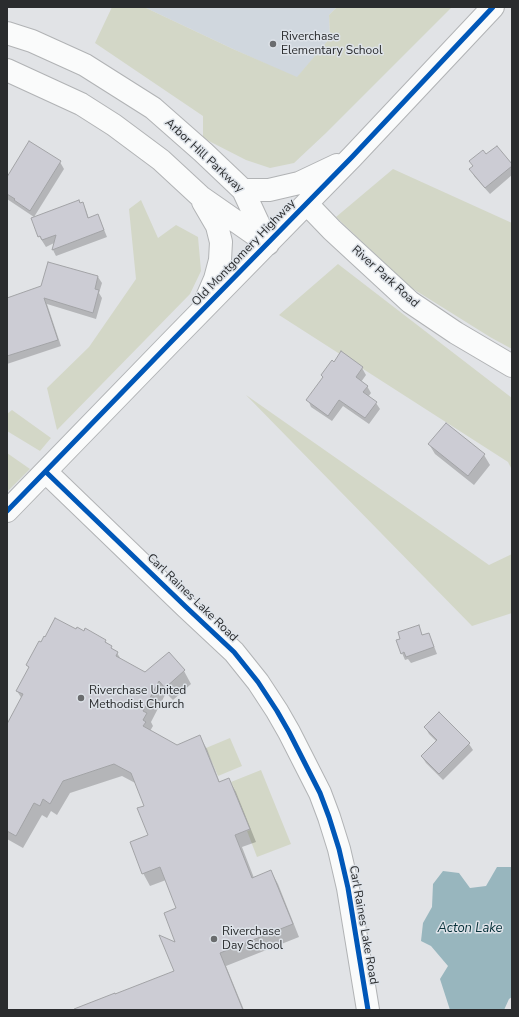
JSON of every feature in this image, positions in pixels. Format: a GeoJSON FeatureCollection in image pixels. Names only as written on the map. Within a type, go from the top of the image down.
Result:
{"type":"FeatureCollection","features":[{"type":"Feature","properties":{"kind":"street","name":"Old Montgomery Highway"},"geometry":{"type":"LineString","coordinates":[[7,511],[307,204],[493,7]]}},
{"type":"Feature","properties":{"kind":"street","name":"Arbor Hill Parkway"},"geometry":{"type":"LineString","coordinates":[[7,33],[32,41],[85,65],[153,108],[243,190],[268,244]]}},
{"type":"Feature","properties":{"kind":"street"},"geometry":{"type":"LineString","coordinates":[[7,70],[81,104],[114,125],[161,160],[201,197],[268,244]]}},
{"type":"Feature","properties":{"kind":"street"},"geometry":{"type":"LineString","coordinates":[[243,190],[268,190],[299,183],[352,157]]}},
{"type":"Feature","properties":{"kind":"street"},"geometry":{"type":"LineString","coordinates":[[200,313],[215,279],[220,260],[221,242],[217,226],[201,197]]}},
{"type":"Feature","properties":{"kind":"street","name":"River Park Road"},"geometry":{"type":"LineString","coordinates":[[307,204],[332,230],[410,302],[456,333],[512,366]]}},
{"type":"Feature","properties":{"kind":"street","name":"Carl Raines Lake Road"},"geometry":{"type":"LineString","coordinates":[[46,472],[234,652],[258,682],[277,711],[320,793],[335,836],[348,888],[368,1010]]}},
{"type":"Feature","properties":{"kind":"shaded area","name":"Riverchase Elementary School"},"geometry":{"type":"Polygon","coordinates":[[[144,7],[337,7],[329,15],[330,38],[297,78],[144,7]]]}},
{"type":"Feature","properties":{"kind":"green space"},"geometry":{"type":"Polygon","coordinates":[[[112,7],[144,7],[297,77],[330,38],[329,15],[337,7],[452,7],[294,163],[270,168],[246,160],[203,138],[203,116],[95,43],[112,7]]]}},
{"type":"Feature","properties":{"kind":"green space"},"geometry":{"type":"Polygon","coordinates":[[[393,169],[512,223],[512,349],[410,287],[336,217],[393,169]]]}},
{"type":"Feature","properties":{"kind":"green space"},"geometry":{"type":"Polygon","coordinates":[[[141,200],[158,238],[176,225],[198,237],[201,271],[190,294],[57,430],[47,388],[89,347],[136,279],[129,209],[141,200]]]}},
{"type":"Feature","properties":{"kind":"green space"},"geometry":{"type":"Polygon","coordinates":[[[338,264],[512,398],[512,470],[508,462],[279,315],[338,264]]]}},
{"type":"Feature","properties":{"kind":"green space"},"geometry":{"type":"Polygon","coordinates":[[[246,395],[489,565],[512,554],[512,613],[472,626],[246,395]]]}},
{"type":"Feature","properties":{"kind":"green space"},"geometry":{"type":"Polygon","coordinates":[[[12,410],[51,438],[40,451],[7,431],[7,414],[12,410]]]}},
{"type":"Feature","properties":{"kind":"green space"},"geometry":{"type":"Polygon","coordinates":[[[7,453],[30,469],[7,492],[7,453]]]}},
{"type":"Feature","properties":{"kind":"green space"},"geometry":{"type":"Polygon","coordinates":[[[230,738],[242,766],[218,776],[206,748],[230,738]]]}},
{"type":"Feature","properties":{"kind":"green space"},"geometry":{"type":"Polygon","coordinates":[[[261,770],[291,844],[257,857],[247,831],[250,830],[231,782],[261,770]]]}},
{"type":"Feature","properties":{"kind":"water","name":"Acton Lake"},"geometry":{"type":"Polygon","coordinates":[[[497,867],[512,867],[512,997],[509,999],[504,1010],[450,1010],[440,979],[448,966],[431,946],[421,941],[423,923],[432,907],[433,884],[443,871],[459,873],[470,888],[486,886],[497,867]]]}},
{"type":"Feature","properties":{"kind":"building"},"geometry":{"type":"Polygon","coordinates":[[[29,141],[61,161],[30,211],[7,194],[7,177],[29,141]]]}},
{"type":"Feature","properties":{"kind":"building"},"geometry":{"type":"Polygon","coordinates":[[[497,146],[512,166],[485,188],[469,169],[473,166],[469,161],[483,150],[486,154],[497,146]]]}},
{"type":"Feature","properties":{"kind":"building"},"geometry":{"type":"Polygon","coordinates":[[[79,200],[80,203],[83,202],[88,218],[98,214],[104,230],[52,250],[56,235],[42,240],[40,236],[38,237],[31,218],[79,200]]]}},
{"type":"Feature","properties":{"kind":"building"},"geometry":{"type":"Polygon","coordinates":[[[48,262],[98,276],[95,289],[99,290],[93,313],[44,298],[58,340],[7,356],[7,298],[41,286],[48,262]]]}},
{"type":"Feature","properties":{"kind":"building"},"geometry":{"type":"Polygon","coordinates":[[[341,351],[363,367],[356,377],[368,386],[363,392],[377,402],[365,418],[339,400],[328,416],[306,400],[323,377],[321,375],[332,360],[334,362],[341,351]]]}},
{"type":"Feature","properties":{"kind":"building"},"geometry":{"type":"Polygon","coordinates":[[[446,423],[485,454],[468,476],[428,444],[446,423]]]}},
{"type":"Feature","properties":{"kind":"building","name":"Riverchase United Methodist Church"},"geometry":{"type":"Polygon","coordinates":[[[55,618],[76,629],[77,627],[84,631],[85,628],[106,640],[105,642],[112,646],[111,648],[118,652],[116,656],[145,672],[169,652],[185,670],[165,688],[159,681],[143,711],[147,713],[143,720],[146,722],[143,726],[177,745],[200,735],[219,782],[229,778],[250,829],[235,835],[252,878],[271,870],[293,924],[220,953],[243,1010],[74,1009],[174,971],[159,935],[175,942],[164,913],[176,908],[160,867],[142,874],[130,842],[148,835],[137,808],[144,806],[131,773],[114,764],[63,781],[50,804],[43,799],[40,806],[34,803],[16,836],[7,831],[7,724],[23,694],[16,691],[29,667],[26,665],[39,641],[41,642],[44,636],[45,637],[55,618]]]}},
{"type":"Feature","properties":{"kind":"building"},"geometry":{"type":"Polygon","coordinates":[[[419,625],[422,635],[429,633],[434,647],[406,657],[404,652],[401,654],[396,640],[400,639],[398,632],[419,625]]]}},
{"type":"Feature","properties":{"kind":"building"},"geometry":{"type":"Polygon","coordinates":[[[439,712],[470,743],[439,774],[421,756],[437,740],[424,727],[439,712]]]}},
{"type":"Feature","properties":{"kind":"cycle path"},"geometry":{"type":"LineString","coordinates":[[7,511],[352,157],[493,7]]}},
{"type":"Feature","properties":{"kind":"cycle path"},"geometry":{"type":"LineString","coordinates":[[46,472],[234,652],[258,682],[277,711],[320,793],[339,849],[348,888],[368,1010]]}},
{"type":"Feature","properties":{"kind":"place","name":"Riverchase Elementary School"},"geometry":{"type":"Point","coordinates":[273,44]}},
{"type":"Feature","properties":{"kind":"place","name":"Riverchase United Methodist Church"},"geometry":{"type":"Point","coordinates":[81,698]}},
{"type":"Feature","properties":{"kind":"place","name":"Riverchase Day School"},"geometry":{"type":"Point","coordinates":[214,939]}}]}
